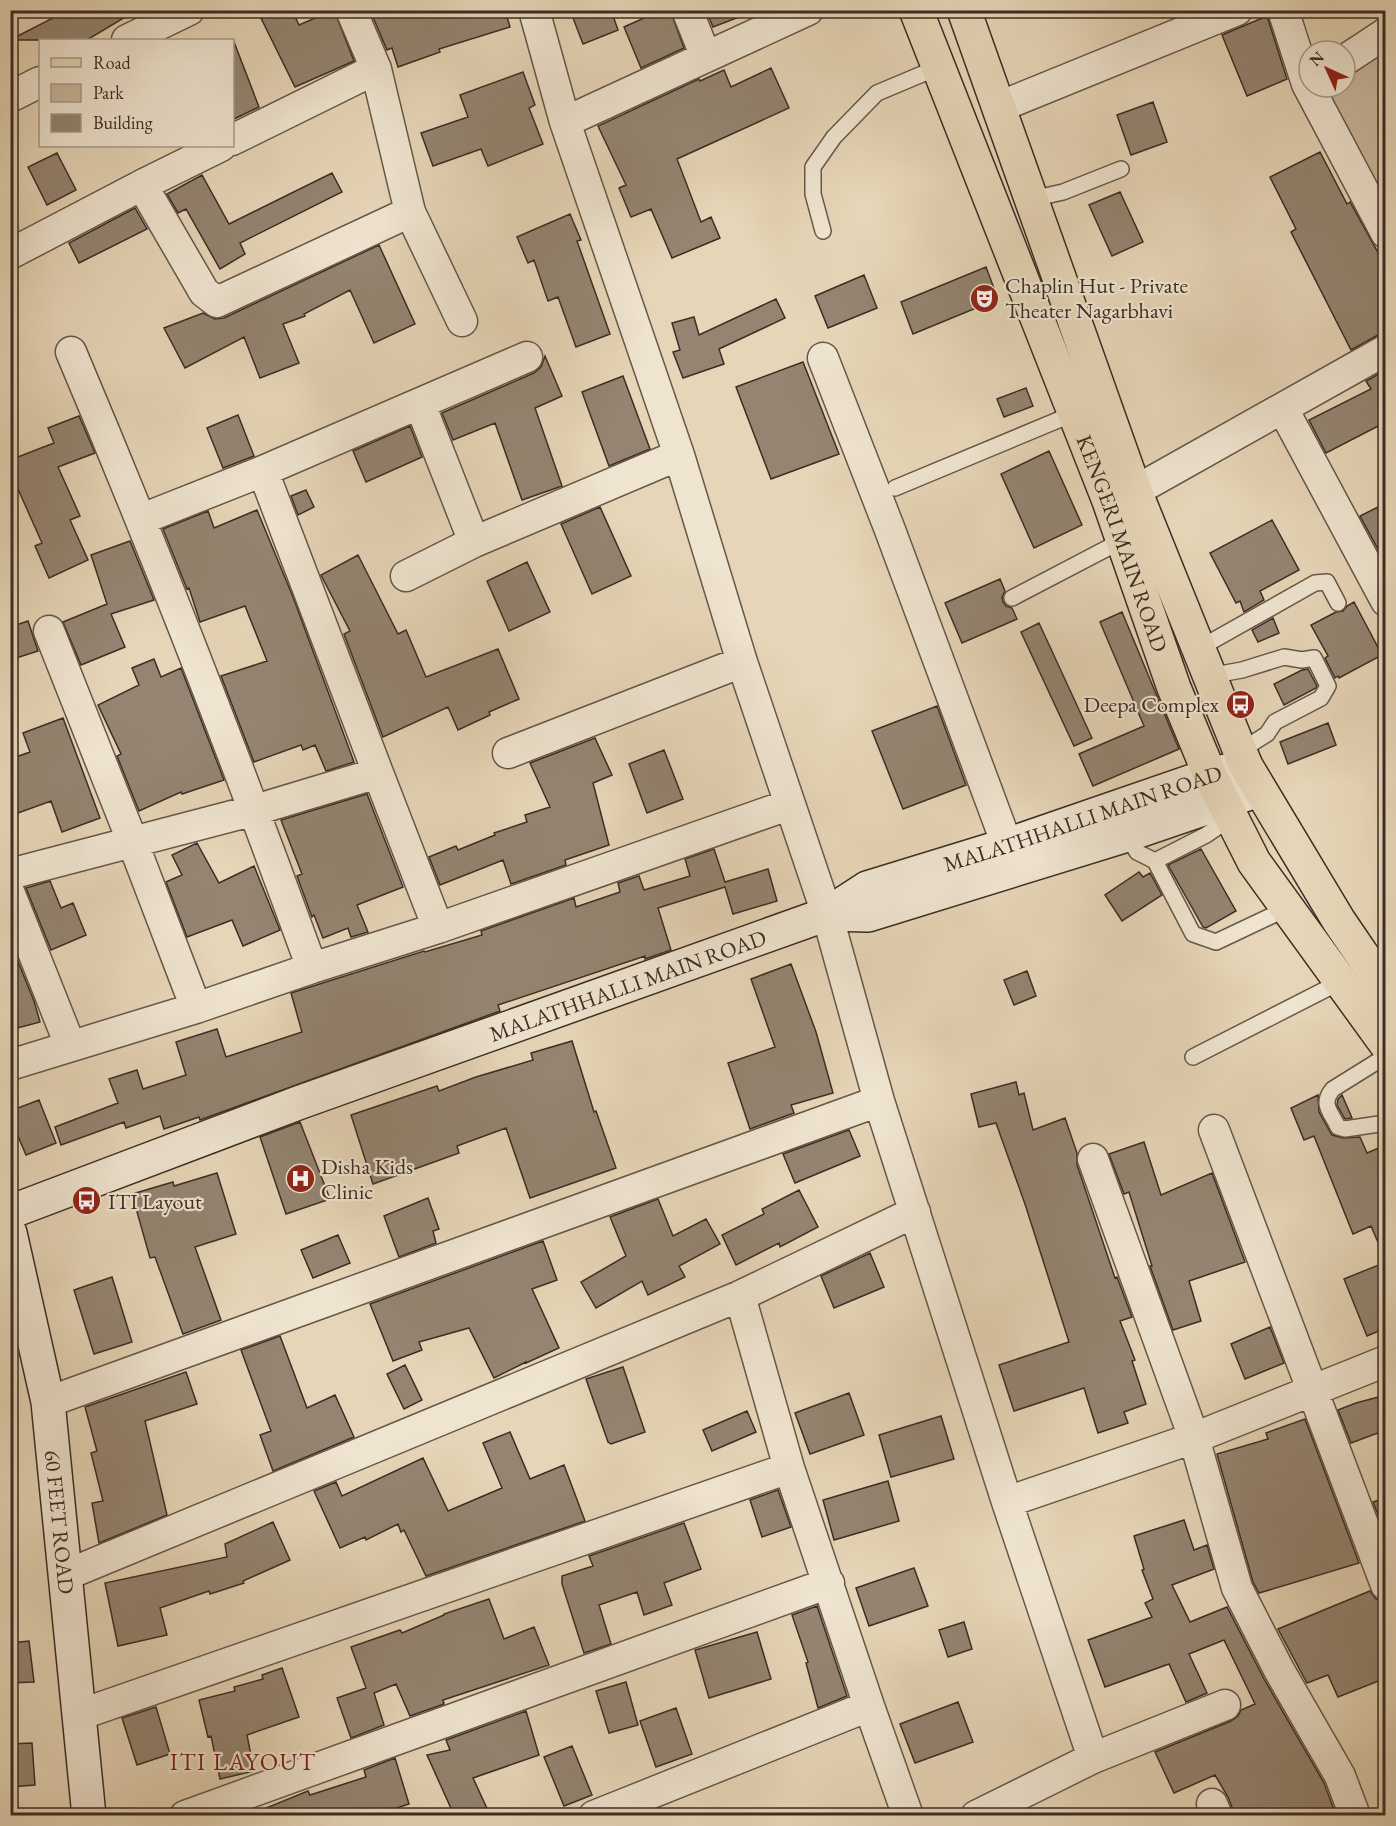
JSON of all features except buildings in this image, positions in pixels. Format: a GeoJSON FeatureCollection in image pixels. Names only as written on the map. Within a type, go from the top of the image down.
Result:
{"type":"FeatureCollection","features":[{"type":"Feature","properties":{"kind":"main road","name":"KENGERI MAIN ROAD"},"geometry":{"type":"LineString","coordinates":[[916,10],[1075,413],[1123,540],[1174,688],[1222,798],[1254,862],[1386,1044]]}},
{"type":"Feature","properties":{"kind":"main road","name":"KENGERI MAIN ROAD"},"geometry":{"type":"LineString","coordinates":[[964,10],[1135,491],[1248,769],[1339,921],[1386,990]]}},
{"type":"Feature","properties":{"kind":"main road"},"geometry":{"type":"LineString","coordinates":[[827,914],[868,915],[1011,857],[1127,835],[1222,798],[1248,769]]}},
{"type":"Feature","properties":{"kind":"main road","name":"MALATHHALLI MAIN ROAD"},"geometry":{"type":"LineString","coordinates":[[1011,857],[1222,798]]}},
{"type":"Feature","properties":{"kind":"main road","name":"MALATHHALLI MAIN ROAD"},"geometry":{"type":"LineString","coordinates":[[10,1212],[298,1103],[827,914]]}},
{"type":"Feature","properties":{"kind":"main road","name":"60 FEET ROAD"},"geometry":{"type":"LineString","coordinates":[[10,1233],[48,1402],[89,1815]]}},
{"type":"Feature","properties":{"kind":"street"},"geometry":{"type":"LineString","coordinates":[[129,39],[189,10]]}},
{"type":"Feature","properties":{"kind":"street"},"geometry":{"type":"LineString","coordinates":[[351,10],[376,69],[410,212],[462,321]]}},
{"type":"Feature","properties":{"kind":"street"},"geometry":{"type":"LineString","coordinates":[[534,10],[565,122],[680,455],[742,662],[827,914],[879,1101],[1007,1502],[1093,1758]]}},
{"type":"Feature","properties":{"kind":"street"},"geometry":{"type":"LineString","coordinates":[[687,10],[706,57]]}},
{"type":"Feature","properties":{"kind":"street"},"geometry":{"type":"LineString","coordinates":[[565,122],[808,10]]}},
{"type":"Feature","properties":{"kind":"street"},"geometry":{"type":"LineString","coordinates":[[999,107],[1237,10]]}},
{"type":"Feature","properties":{"kind":"street"},"geometry":{"type":"LineString","coordinates":[[1283,10],[1297,51]]}},
{"type":"Feature","properties":{"kind":"street"},"geometry":{"type":"LineString","coordinates":[[1357,52],[1386,33]]}},
{"type":"Feature","properties":{"kind":"street"},"geometry":{"type":"LineString","coordinates":[[234,139],[376,69]]}},
{"type":"Feature","properties":{"kind":"street"},"geometry":{"type":"LineString","coordinates":[[10,97],[39,82]]}},
{"type":"Feature","properties":{"kind":"street"},"geometry":{"type":"LineString","coordinates":[[1316,99],[1386,233]]}},
{"type":"Feature","properties":{"kind":"street"},"geometry":{"type":"LineString","coordinates":[[10,254],[220,147]]}},
{"type":"Feature","properties":{"kind":"street"},"geometry":{"type":"LineString","coordinates":[[142,185],[204,292],[217,302],[410,212]]}},
{"type":"Feature","properties":{"kind":"street"},"geometry":{"type":"LineString","coordinates":[[1135,491],[1386,350]]}},
{"type":"Feature","properties":{"kind":"street"},"geometry":{"type":"LineString","coordinates":[[70,351],[141,519],[255,810],[312,968]]}},
{"type":"Feature","properties":{"kind":"street"},"geometry":{"type":"LineString","coordinates":[[141,519],[263,471],[527,357]]}},
{"type":"Feature","properties":{"kind":"street"},"geometry":{"type":"LineString","coordinates":[[823,358],[890,530],[1011,857]]}},
{"type":"Feature","properties":{"kind":"street"},"geometry":{"type":"LineString","coordinates":[[420,404],[474,542]]}},
{"type":"Feature","properties":{"kind":"street"},"geometry":{"type":"LineString","coordinates":[[1283,409],[1386,601]]}},
{"type":"Feature","properties":{"kind":"street"},"geometry":{"type":"LineString","coordinates":[[406,576],[474,542],[680,455]]}},
{"type":"Feature","properties":{"kind":"street"},"geometry":{"type":"LineString","coordinates":[[263,471],[438,928]]}},
{"type":"Feature","properties":{"kind":"street"},"geometry":{"type":"LineString","coordinates":[[48,631],[196,1008]]}},
{"type":"Feature","properties":{"kind":"street"},"geometry":{"type":"LineString","coordinates":[[508,753],[742,662]]}},
{"type":"Feature","properties":{"kind":"street"},"geometry":{"type":"LineString","coordinates":[[10,874],[255,810],[378,773]]}},
{"type":"Feature","properties":{"kind":"street"},"geometry":{"type":"LineString","coordinates":[[10,1065],[196,1008],[438,928],[789,805]]}},
{"type":"Feature","properties":{"kind":"street"},"geometry":{"type":"LineString","coordinates":[[10,894],[70,1045]]}},
{"type":"Feature","properties":{"kind":"street"},"geometry":{"type":"LineString","coordinates":[[48,1402],[879,1101]]}},
{"type":"Feature","properties":{"kind":"street"},"geometry":{"type":"LineString","coordinates":[[1214,1130],[1386,1586]]}},
{"type":"Feature","properties":{"kind":"street"},"geometry":{"type":"LineString","coordinates":[[1093,1159],[1194,1438],[1237,1588],[1279,1670],[1340,1776],[1355,1815]]}},
{"type":"Feature","properties":{"kind":"street"},"geometry":{"type":"LineString","coordinates":[[66,1575],[740,1296],[915,1212]]}},
{"type":"Feature","properties":{"kind":"street"},"geometry":{"type":"LineString","coordinates":[[740,1296],[789,1468],[908,1815]]}},
{"type":"Feature","properties":{"kind":"street"},"geometry":{"type":"LineString","coordinates":[[1007,1502],[1194,1438],[1386,1361]]}},
{"type":"Feature","properties":{"kind":"street"},"geometry":{"type":"LineString","coordinates":[[79,1715],[789,1468]]}},
{"type":"Feature","properties":{"kind":"street"},"geometry":{"type":"LineString","coordinates":[[185,1815],[829,1583]]}},
{"type":"Feature","properties":{"kind":"street"},"geometry":{"type":"LineString","coordinates":[[976,1815],[1093,1758],[1225,1705]]}},
{"type":"Feature","properties":{"kind":"street"},"geometry":{"type":"LineString","coordinates":[[594,1815],[869,1706]]}},
{"type":"Feature","properties":{"kind":"lane"},"geometry":{"type":"LineString","coordinates":[[823,231],[813,194],[813,167],[834,137],[877,93],[939,67]]}},
{"type":"Feature","properties":{"kind":"lane"},"geometry":{"type":"LineString","coordinates":[[1032,199],[1063,192],[1121,169]]}},
{"type":"Feature","properties":{"kind":"lane"},"geometry":{"type":"LineString","coordinates":[[895,488],[1075,413]]}},
{"type":"Feature","properties":{"kind":"lane"},"geometry":{"type":"LineString","coordinates":[[1012,598],[1123,540]]}},
{"type":"Feature","properties":{"kind":"lane"},"geometry":{"type":"LineString","coordinates":[[1204,662],[1315,583],[1327,582],[1338,603]]}},
{"type":"Feature","properties":{"kind":"lane"},"geometry":{"type":"LineString","coordinates":[[1204,662],[1242,670],[1284,657],[1302,660],[1314,658],[1328,686],[1321,698],[1275,722],[1248,769]]}},
{"type":"Feature","properties":{"kind":"lane"},"geometry":{"type":"LineString","coordinates":[[1155,861],[1206,835],[1222,798]]}},
{"type":"Feature","properties":{"kind":"lane"},"geometry":{"type":"LineString","coordinates":[[1127,835],[1137,852],[1155,861],[1193,934],[1216,942],[1288,908]]}},
{"type":"Feature","properties":{"kind":"lane"},"geometry":{"type":"LineString","coordinates":[[1193,1057],[1340,981]]}},
{"type":"Feature","properties":{"kind":"lane"},"geometry":{"type":"LineString","coordinates":[[1386,1056],[1332,1089],[1326,1096],[1326,1103],[1338,1127],[1345,1129],[1386,1123]]}},
{"type":"Feature","properties":{"kind":"green space"},"geometry":{"type":"Polygon","coordinates":[[[1385,49],[1385,205],[1331,99],[1357,99],[1357,67],[1385,49]]]}},
{"type":"Feature","properties":{"kind":"place","name":"Chaplin Hut - Private Theater Nagarbhavi"},"geometry":{"type":"Point","coordinates":[984,298]}},
{"type":"Feature","properties":{"kind":"place","name":"Deepa Complex"},"geometry":{"type":"Point","coordinates":[1240,704]}},
{"type":"Feature","properties":{"kind":"place","name":"Disha Kids Clinic"},"geometry":{"type":"Point","coordinates":[300,1179]}},
{"type":"Feature","properties":{"kind":"place","name":"ITI Layout"},"geometry":{"type":"Point","coordinates":[87,1201]}},
{"type":"Feature","properties":{"kind":"district","name":"ITI LAYOUT"},"geometry":{"type":"Point","coordinates":[243,1761]}}]}
